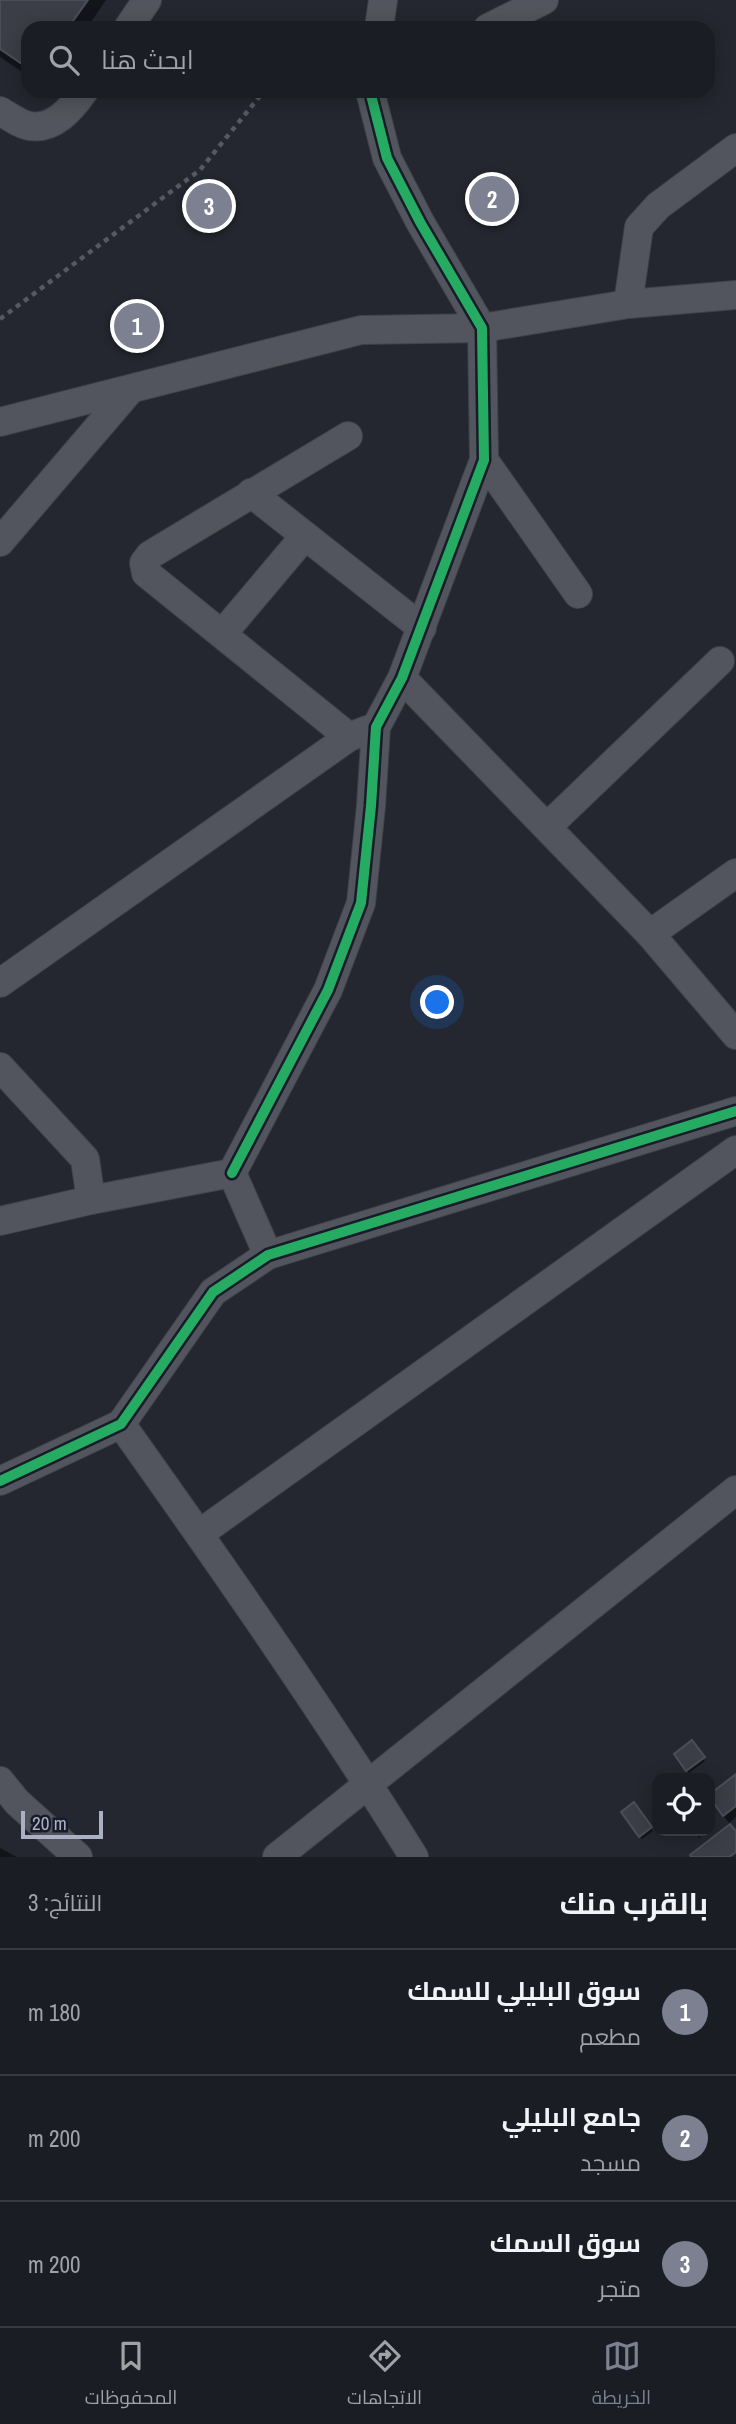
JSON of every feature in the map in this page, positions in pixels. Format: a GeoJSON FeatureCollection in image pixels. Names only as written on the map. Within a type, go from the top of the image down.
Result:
{"type":"FeatureCollection","features":[{"type":"Feature","properties":{"kind":"street"},"geometry":{"type":"LineString","coordinates":[[133,21],[147,0]]}},
{"type":"Feature","properties":{"kind":"street"},"geometry":{"type":"LineString","coordinates":[[380,21],[383,0]]}},
{"type":"Feature","properties":{"kind":"street"},"geometry":{"type":"LineString","coordinates":[[502,21],[544,0]]}},
{"type":"Feature","properties":{"kind":"street"},"geometry":{"type":"LineString","coordinates":[[0,111],[30,127],[64,116],[78,98]]}},
{"type":"Feature","properties":{"kind":"street"},"geometry":{"type":"LineString","coordinates":[[232,1173],[328,990],[361,903],[376,727],[402,678],[484,460],[482,328],[419,222],[387,158],[372,98]]}},
{"type":"Feature","properties":{"kind":"street"},"geometry":{"type":"LineString","coordinates":[[628,304],[639,227],[658,206],[736,148]]}},
{"type":"Feature","properties":{"kind":"street"},"geometry":{"type":"LineString","coordinates":[[0,422],[361,330],[482,328],[628,304],[736,295]]}},
{"type":"Feature","properties":{"kind":"street"},"geometry":{"type":"LineString","coordinates":[[0,542],[130,390]]}},
{"type":"Feature","properties":{"kind":"street"},"geometry":{"type":"LineString","coordinates":[[348,436],[150,555],[144,563],[146,573],[349,737]]}},
{"type":"Feature","properties":{"kind":"street"},"geometry":{"type":"LineString","coordinates":[[484,460],[578,594]]}},
{"type":"Feature","properties":{"kind":"street"},"geometry":{"type":"LineString","coordinates":[[251,493],[422,628]]}},
{"type":"Feature","properties":{"kind":"street"},"geometry":{"type":"LineString","coordinates":[[223,633],[304,537]]}},
{"type":"Feature","properties":{"kind":"street"},"geometry":{"type":"LineString","coordinates":[[547,827],[720,661]]}},
{"type":"Feature","properties":{"kind":"street"},"geometry":{"type":"LineString","coordinates":[[402,678],[650,934],[736,1035]]}},
{"type":"Feature","properties":{"kind":"street"},"geometry":{"type":"LineString","coordinates":[[0,983],[349,737],[376,727]]}},
{"type":"Feature","properties":{"kind":"street"},"geometry":{"type":"LineString","coordinates":[[650,934],[736,873]]}},
{"type":"Feature","properties":{"kind":"street"},"geometry":{"type":"LineString","coordinates":[[0,1067],[85,1159],[91,1200]]}},
{"type":"Feature","properties":{"kind":"street"},"geometry":{"type":"LineString","coordinates":[[0,1480],[121,1424],[213,1292],[268,1255],[736,1111]]}},
{"type":"Feature","properties":{"kind":"street"},"geometry":{"type":"LineString","coordinates":[[199,1534],[736,1150]]}},
{"type":"Feature","properties":{"kind":"street"},"geometry":{"type":"LineString","coordinates":[[0,1221],[91,1200],[232,1173]]}},
{"type":"Feature","properties":{"kind":"street"},"geometry":{"type":"LineString","coordinates":[[232,1173],[268,1255]]}},
{"type":"Feature","properties":{"kind":"street"},"geometry":{"type":"LineString","coordinates":[[121,1424],[368,1782],[414,1857]]}},
{"type":"Feature","properties":{"kind":"street"},"geometry":{"type":"LineString","coordinates":[[277,1857],[736,1490]]}},
{"type":"Feature","properties":{"kind":"street"},"geometry":{"type":"LineString","coordinates":[[6,1801],[78,1857]]}},
{"type":"Feature","properties":{"kind":"path"},"geometry":{"type":"LineString","coordinates":[[0,319],[200,170],[258,98]]}},
{"type":"Feature","properties":{"kind":"building"},"geometry":{"type":"Polygon","coordinates":[[[0,0],[88,0],[73,21],[21,21],[21,63],[0,49],[0,0]]]}},
{"type":"Feature","properties":{"kind":"building"},"geometry":{"type":"Polygon","coordinates":[[[692,1740],[705,1757],[686,1771],[674,1754],[692,1740]]]}},
{"type":"Feature","properties":{"kind":"building"},"geometry":{"type":"Polygon","coordinates":[[[736,1774],[736,1806],[723,1816],[715,1805],[715,1790],[736,1774]]]}},
{"type":"Feature","properties":{"kind":"building"},"geometry":{"type":"Polygon","coordinates":[[[634,1802],[652,1827],[639,1837],[621,1812],[634,1802]]]}},
{"type":"Feature","properties":{"kind":"building"},"geometry":{"type":"Polygon","coordinates":[[[730,1824],[736,1831],[736,1852],[729,1857],[691,1857],[690,1855],[730,1824]]]}},
{"type":"Feature","properties":{"kind":"cycle path"},"geometry":{"type":"LineString","coordinates":[[232,1173],[328,990],[361,903],[376,727],[402,678],[484,460],[482,328],[420,222],[387,158],[372,98]]}},
{"type":"Feature","properties":{"kind":"cycle path"},"geometry":{"type":"LineString","coordinates":[[0,1481],[121,1424],[213,1292],[268,1255],[736,1111]]}},
{"type":"Feature","properties":{"kind":"place","name":"جامع البليلي"},"geometry":{"type":"Point","coordinates":[492,199]}},
{"type":"Feature","properties":{"kind":"place","name":"سوق السمك"},"geometry":{"type":"Point","coordinates":[209,206]}},
{"type":"Feature","properties":{"kind":"place","name":"سوق البليلي للسمك"},"geometry":{"type":"Point","coordinates":[137,326]}}]}
